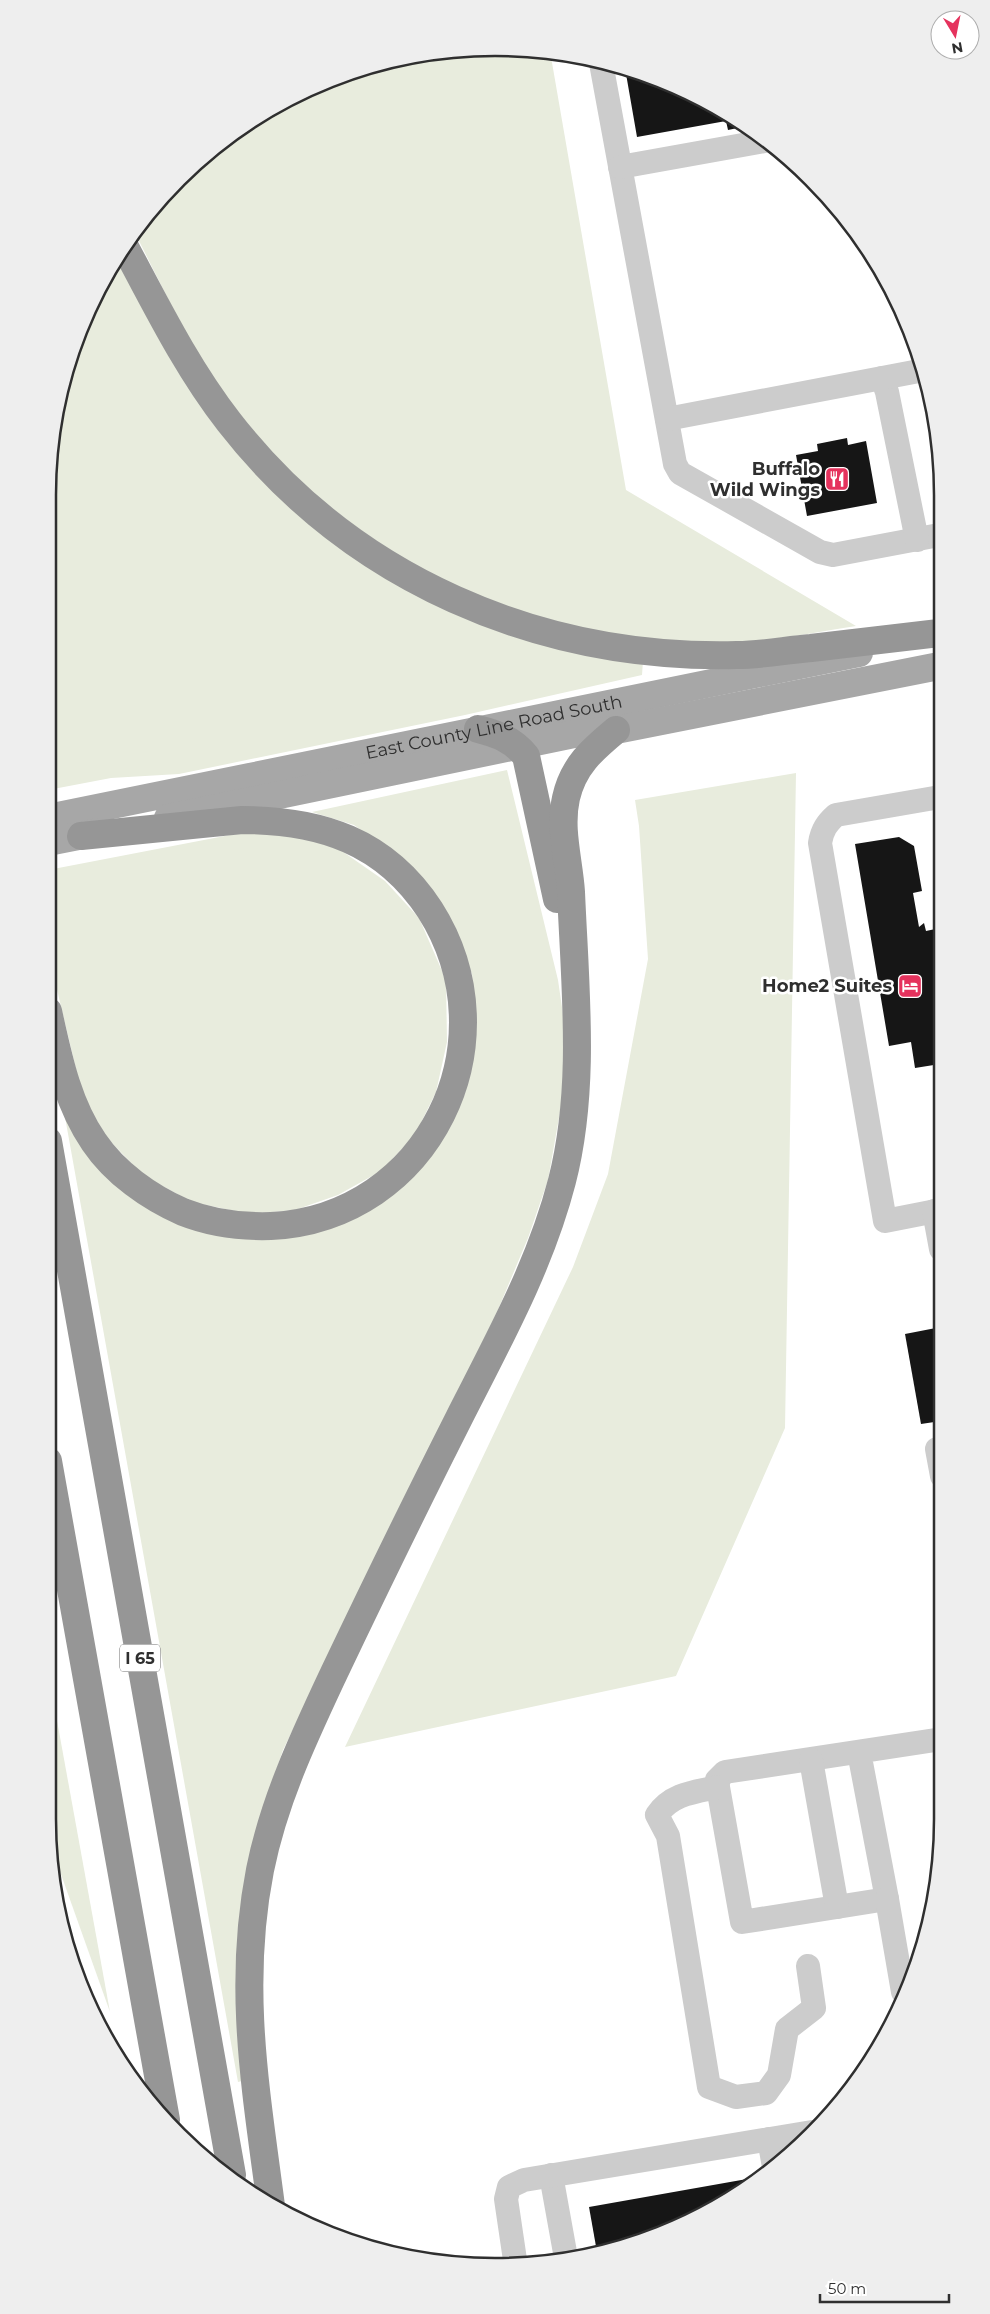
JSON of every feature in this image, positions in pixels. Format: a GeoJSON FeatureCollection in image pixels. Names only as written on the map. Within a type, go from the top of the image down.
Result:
{"type":"FeatureCollection","features":[{"type":"Feature","properties":{"kind":"highway"},"geometry":{"type":"LineString","coordinates":[[129,253],[190,366],[229,422],[268,467],[313,510],[356,542],[422,585],[495,618],[521,626],[574,640],[643,651],[738,655],[934,634]]}},
{"type":"Feature","properties":{"kind":"highway"},"geometry":{"type":"LineString","coordinates":[[478,730],[495,734],[518,746],[526,756],[554,889],[574,968]]}},
{"type":"Feature","properties":{"kind":"highway"},"geometry":{"type":"LineString","coordinates":[[270,2195],[251,2049],[248,1986],[254,1907],[269,1832],[286,1779],[305,1735],[398,1539],[524,1289],[548,1228],[563,1176],[573,1112],[577,1067],[570,879],[564,831],[566,799],[576,770],[583,759],[616,730]]}},
{"type":"Feature","properties":{"kind":"highway"},"geometry":{"type":"LineString","coordinates":[[56,1045],[62,1071],[73,1102],[94,1142],[126,1177],[166,1205],[191,1215],[239,1225],[280,1225],[299,1223],[320,1217],[358,1201],[395,1176],[410,1160],[439,1122],[448,1102],[461,1060],[463,999],[454,961],[440,927],[424,902],[392,867],[355,842],[309,825],[266,820],[242,820],[80,836]]}},
{"type":"Feature","properties":{"kind":"highway","name":"I 65"},"geometry":{"type":"LineString","coordinates":[[56,1186],[231,2169]]}},
{"type":"Feature","properties":{"kind":"highway"},"geometry":{"type":"LineString","coordinates":[[56,1506],[164,2106]]}},
{"type":"Feature","properties":{"kind":"main road","name":"East County Line Road South"},"geometry":{"type":"LineString","coordinates":[[56,832],[478,730],[934,638]]}},
{"type":"Feature","properties":{"kind":"main road","name":"East County Line Road South"},"geometry":{"type":"LineString","coordinates":[[56,834],[80,836],[574,734],[616,730],[934,667]]}},
{"type":"Feature","properties":{"kind":"street"},"geometry":{"type":"LineString","coordinates":[[602,70],[675,464],[680,472],[820,552],[833,555],[928,537],[882,378]]}},
{"type":"Feature","properties":{"kind":"street"},"geometry":{"type":"LineString","coordinates":[[620,167],[757,143]]}},
{"type":"Feature","properties":{"kind":"street"},"geometry":{"type":"LineString","coordinates":[[667,419],[916,372]]}},
{"type":"Feature","properties":{"kind":"street"},"geometry":{"type":"LineString","coordinates":[[934,798],[836,815],[828,822],[822,832],[820,843],[885,1221],[934,1212]]}},
{"type":"Feature","properties":{"kind":"street"},"geometry":{"type":"LineString","coordinates":[[887,1899],[742,1922],[717,1780],[725,1772],[934,1740]]}},
{"type":"Feature","properties":{"kind":"street"},"geometry":{"type":"LineString","coordinates":[[859,1752],[901,1983]]}},
{"type":"Feature","properties":{"kind":"street"},"geometry":{"type":"LineString","coordinates":[[811,1760],[837,1907]]}},
{"type":"Feature","properties":{"kind":"street"},"geometry":{"type":"LineString","coordinates":[[718,1787],[685,1793],[664,1804],[657,1815],[668,1836],[709,2087],[736,2097],[766,2093],[779,2075],[787,2029],[814,2008],[808,1966]]}},
{"type":"Feature","properties":{"kind":"street"},"geometry":{"type":"LineString","coordinates":[[515,2257],[506,2199],[509,2187],[524,2180],[800,2134]]}},
{"type":"Feature","properties":{"kind":"street"},"geometry":{"type":"LineString","coordinates":[[769,2139],[772,2158]]}},
{"type":"Feature","properties":{"kind":"street"},"geometry":{"type":"LineString","coordinates":[[551,2175],[565,2252]]}},
{"type":"Feature","properties":{"kind":"shaded area"},"geometry":{"type":"Polygon","coordinates":[[[466,57],[524,57],[552,60],[626,490],[856,626],[735,643],[644,639],[572,626],[502,605],[435,575],[372,538],[314,494],[262,442],[205,366],[138,240],[165,206],[206,165],[251,130],[276,115],[301,101],[327,90],[381,71],[409,65],[466,57]]]}},
{"type":"Feature","properties":{"kind":"shaded area"},"geometry":{"type":"Polygon","coordinates":[[[121,266],[197,400],[383,575],[473,621],[567,650],[643,661],[642,675],[465,715],[179,774],[111,778],[56,788],[56,495],[60,438],[71,381],[101,301],[121,266]]]}},
{"type":"Feature","properties":{"kind":"shaded area"},"geometry":{"type":"Polygon","coordinates":[[[507,770],[558,980],[565,1028],[563,1095],[548,1180],[528,1238],[497,1312],[283,1750],[258,1823],[238,1945],[236,2000],[242,2081],[238,2082],[65,1117],[102,1168],[258,1237],[294,1236],[347,1218],[390,1195],[430,1158],[465,1094],[476,1029],[472,974],[449,916],[410,866],[354,825],[312,812],[507,770]]]}},
{"type":"Feature","properties":{"kind":"shaded area"},"geometry":{"type":"Polygon","coordinates":[[[796,773],[785,1428],[676,1676],[345,1747],[573,1267],[608,1174],[648,959],[639,826],[635,800],[796,773]]]}},
{"type":"Feature","properties":{"kind":"shaded area"},"geometry":{"type":"Polygon","coordinates":[[[286,833],[339,849],[385,881],[419,918],[446,980],[447,1042],[436,1092],[415,1135],[381,1171],[338,1195],[295,1210],[249,1214],[192,1202],[144,1176],[106,1137],[82,1094],[56,985],[56,868],[235,834],[286,833]]]}},
{"type":"Feature","properties":{"kind":"shaded area"},"geometry":{"type":"Polygon","coordinates":[[[56,1715],[110,2012],[59,1870],[56,1819],[56,1715]]]}},
{"type":"Feature","properties":{"kind":"building"},"geometry":{"type":"Polygon","coordinates":[[[627,77],[689,101],[724,121],[637,137],[627,77]]]}},
{"type":"Feature","properties":{"kind":"building"},"geometry":{"type":"Polygon","coordinates":[[[726,122],[736,128],[728,130],[726,122]]]}},
{"type":"Feature","properties":{"kind":"building","name":"Buffalo Wild Wings"},"geometry":{"type":"Polygon","coordinates":[[[847,438],[848,445],[866,441],[877,503],[807,516],[796,455],[818,451],[817,444],[847,438]]]}},
{"type":"Feature","properties":{"kind":"building","name":"Home2 Suites"},"geometry":{"type":"Polygon","coordinates":[[[899,837],[914,846],[922,891],[913,893],[919,927],[924,923],[926,931],[934,929],[934,1065],[915,1068],[911,1042],[889,1046],[855,844],[899,837]]]}},
{"type":"Feature","properties":{"kind":"building"},"geometry":{"type":"Polygon","coordinates":[[[934,1328],[934,1422],[921,1424],[905,1334],[934,1328]]]}},
{"type":"Feature","properties":{"kind":"building"},"geometry":{"type":"Polygon","coordinates":[[[745,2179],[689,2213],[636,2234],[596,2246],[589,2207],[745,2179]]]}},
{"type":"Feature","properties":{"kind":"place","name":"Buffalo Wild Wings"},"geometry":{"type":"Point","coordinates":[837,479]}},
{"type":"Feature","properties":{"kind":"place","name":"Home2 Suites"},"geometry":{"type":"Point","coordinates":[910,986]}}]}
